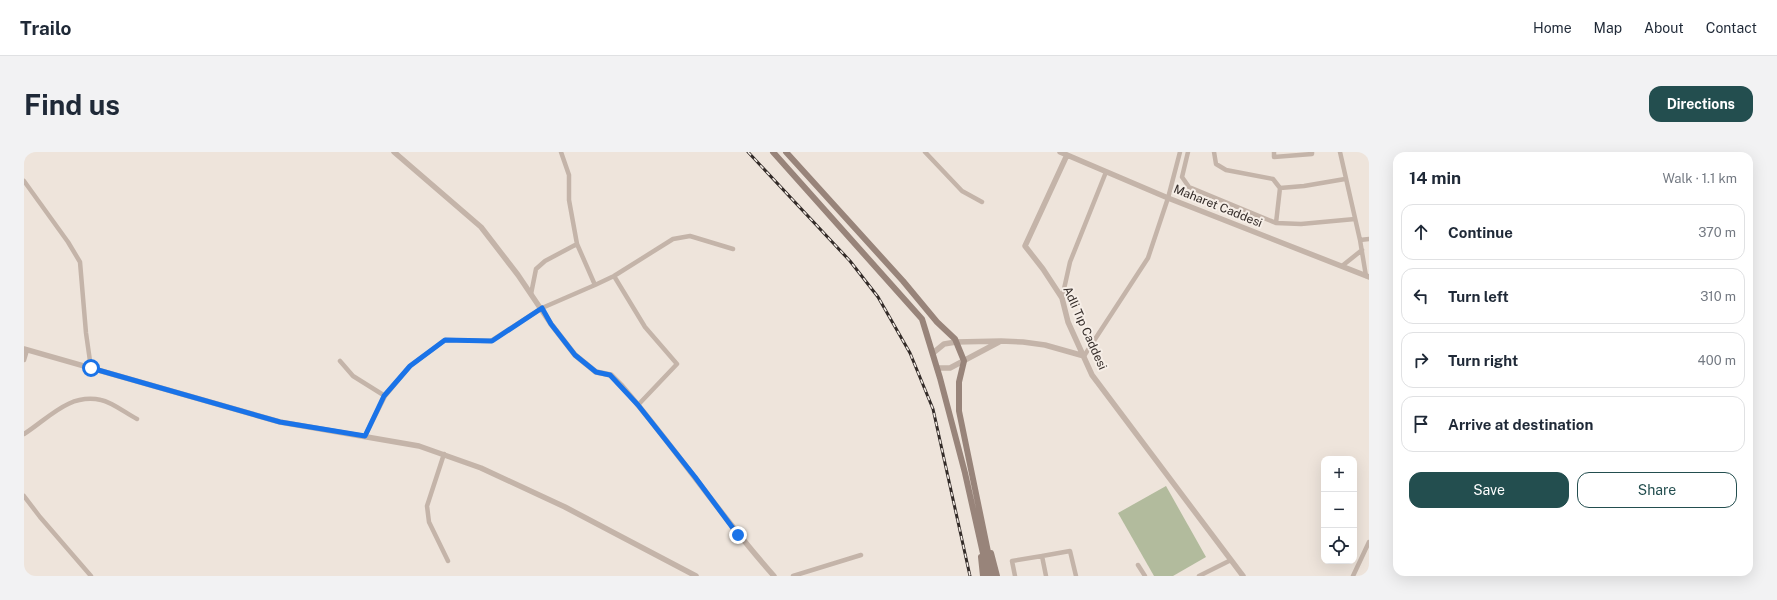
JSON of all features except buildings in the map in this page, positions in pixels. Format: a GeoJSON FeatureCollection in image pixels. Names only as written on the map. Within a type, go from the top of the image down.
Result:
{"type":"FeatureCollection","features":[{"type":"Feature","properties":{"kind":"main road"},"geometry":{"type":"LineString","coordinates":[[773,152],[922,319],[933,353],[993,576]]}},
{"type":"Feature","properties":{"kind":"main road"},"geometry":{"type":"LineString","coordinates":[[786,152],[956,342],[964,361],[959,382],[959,411],[988,576]]}},
{"type":"Feature","properties":{"kind":"main road"},"geometry":{"type":"LineString","coordinates":[[983,542],[981,566],[983,576]]}},
{"type":"Feature","properties":{"kind":"main road"},"geometry":{"type":"LineString","coordinates":[[983,542],[994,562],[997,576]]}},
{"type":"Feature","properties":{"kind":"street"},"geometry":{"type":"LineString","coordinates":[[394,152],[481,227],[542,308],[551,324],[575,355],[596,372],[610,375],[638,405],[695,477],[738,535],[774,576]]}},
{"type":"Feature","properties":{"kind":"street"},"geometry":{"type":"LineString","coordinates":[[561,152],[569,175],[569,200],[577,244],[595,285]]}},
{"type":"Feature","properties":{"kind":"street"},"geometry":{"type":"LineString","coordinates":[[926,152],[962,192],[982,202]]}},
{"type":"Feature","properties":{"kind":"street","name":"Maharet Caddesi"},"geometry":{"type":"LineString","coordinates":[[1060,152],[1168,198],[1368,276]]}},
{"type":"Feature","properties":{"kind":"street"},"geometry":{"type":"LineString","coordinates":[[933,353],[944,344],[956,342],[1001,341],[1045,345],[1084,356],[1148,258],[1168,198],[1180,152]]}},
{"type":"Feature","properties":{"kind":"street"},"geometry":{"type":"LineString","coordinates":[[1188,152],[1182,177],[1189,187],[1276,223],[1300,224],[1355,219]]}},
{"type":"Feature","properties":{"kind":"street"},"geometry":{"type":"LineString","coordinates":[[1214,152],[1216,164],[1226,170],[1273,179],[1280,188],[1276,223]]}},
{"type":"Feature","properties":{"kind":"street"},"geometry":{"type":"LineString","coordinates":[[1274,152],[1274,157],[1312,154],[1312,152]]}},
{"type":"Feature","properties":{"kind":"street"},"geometry":{"type":"LineString","coordinates":[[1340,152],[1368,276]]}},
{"type":"Feature","properties":{"kind":"street","name":"Adli Tıp Caddesi"},"geometry":{"type":"LineString","coordinates":[[1067,155],[1025,246],[1043,269],[1062,298],[1068,322],[1092,375],[1243,576]]}},
{"type":"Feature","properties":{"kind":"street"},"geometry":{"type":"LineString","coordinates":[[1062,298],[1070,262],[1106,172]]}},
{"type":"Feature","properties":{"kind":"street"},"geometry":{"type":"LineString","coordinates":[[1280,188],[1304,186],[1345,178]]}},
{"type":"Feature","properties":{"kind":"street"},"geometry":{"type":"LineString","coordinates":[[24,181],[68,242],[80,262],[86,333],[91,368]]}},
{"type":"Feature","properties":{"kind":"street"},"geometry":{"type":"LineString","coordinates":[[365,436],[384,396],[410,366],[445,340],[492,341],[542,308],[614,276],[673,239],[690,236],[733,249]]}},
{"type":"Feature","properties":{"kind":"street"},"geometry":{"type":"LineString","coordinates":[[1360,240],[1369,239]]}},
{"type":"Feature","properties":{"kind":"street"},"geometry":{"type":"LineString","coordinates":[[531,294],[536,269],[545,260],[577,244]]}},
{"type":"Feature","properties":{"kind":"street"},"geometry":{"type":"LineString","coordinates":[[1342,266],[1362,250]]}},
{"type":"Feature","properties":{"kind":"street"},"geometry":{"type":"LineString","coordinates":[[614,276],[645,327],[677,364],[638,405]]}},
{"type":"Feature","properties":{"kind":"street"},"geometry":{"type":"LineString","coordinates":[[937,368],[950,368],[1001,341]]}},
{"type":"Feature","properties":{"kind":"street"},"geometry":{"type":"LineString","coordinates":[[24,360],[25,350],[280,422],[419,446],[444,454],[481,468],[565,507],[696,576]]}},
{"type":"Feature","properties":{"kind":"street"},"geometry":{"type":"LineString","coordinates":[[340,361],[353,376],[384,396]]}},
{"type":"Feature","properties":{"kind":"street"},"geometry":{"type":"LineString","coordinates":[[24,434],[68,403],[79,399],[102,400],[137,420]]}},
{"type":"Feature","properties":{"kind":"street"},"geometry":{"type":"LineString","coordinates":[[444,454],[427,506],[429,522],[448,561]]}},
{"type":"Feature","properties":{"kind":"street"},"geometry":{"type":"LineString","coordinates":[[24,496],[40,517],[91,576]]}},
{"type":"Feature","properties":{"kind":"street"},"geometry":{"type":"LineString","coordinates":[[1353,576],[1369,542]]}},
{"type":"Feature","properties":{"kind":"street"},"geometry":{"type":"LineString","coordinates":[[1015,576],[1012,561],[1070,551],[1076,576]]}},
{"type":"Feature","properties":{"kind":"street"},"geometry":{"type":"LineString","coordinates":[[793,576],[862,555]]}},
{"type":"Feature","properties":{"kind":"street"},"geometry":{"type":"LineString","coordinates":[[1042,556],[1046,576]]}},
{"type":"Feature","properties":{"kind":"street"},"geometry":{"type":"LineString","coordinates":[[1199,576],[1231,560]]}},
{"type":"Feature","properties":{"kind":"street"},"geometry":{"type":"LineString","coordinates":[[1138,565],[1145,576]]}},
{"type":"Feature","properties":{"kind":"green space"},"geometry":{"type":"Polygon","coordinates":[[[1166,486],[1206,557],[1173,576],[1154,576],[1118,513],[1166,486]]]}},
{"type":"Feature","properties":{"kind":"railway"},"geometry":{"type":"LineString","coordinates":[[748,152],[850,261],[878,297],[910,353],[933,409],[970,576]]}},
{"type":"Feature","properties":{"kind":"route"},"geometry":{"type":"LineString","coordinates":[[91,368],[201,398],[280,422],[365,436],[384,396],[410,366],[445,340],[492,341],[542,308],[551,324],[575,355],[596,372],[610,375],[622,386],[695,477],[738,535]]}}]}
